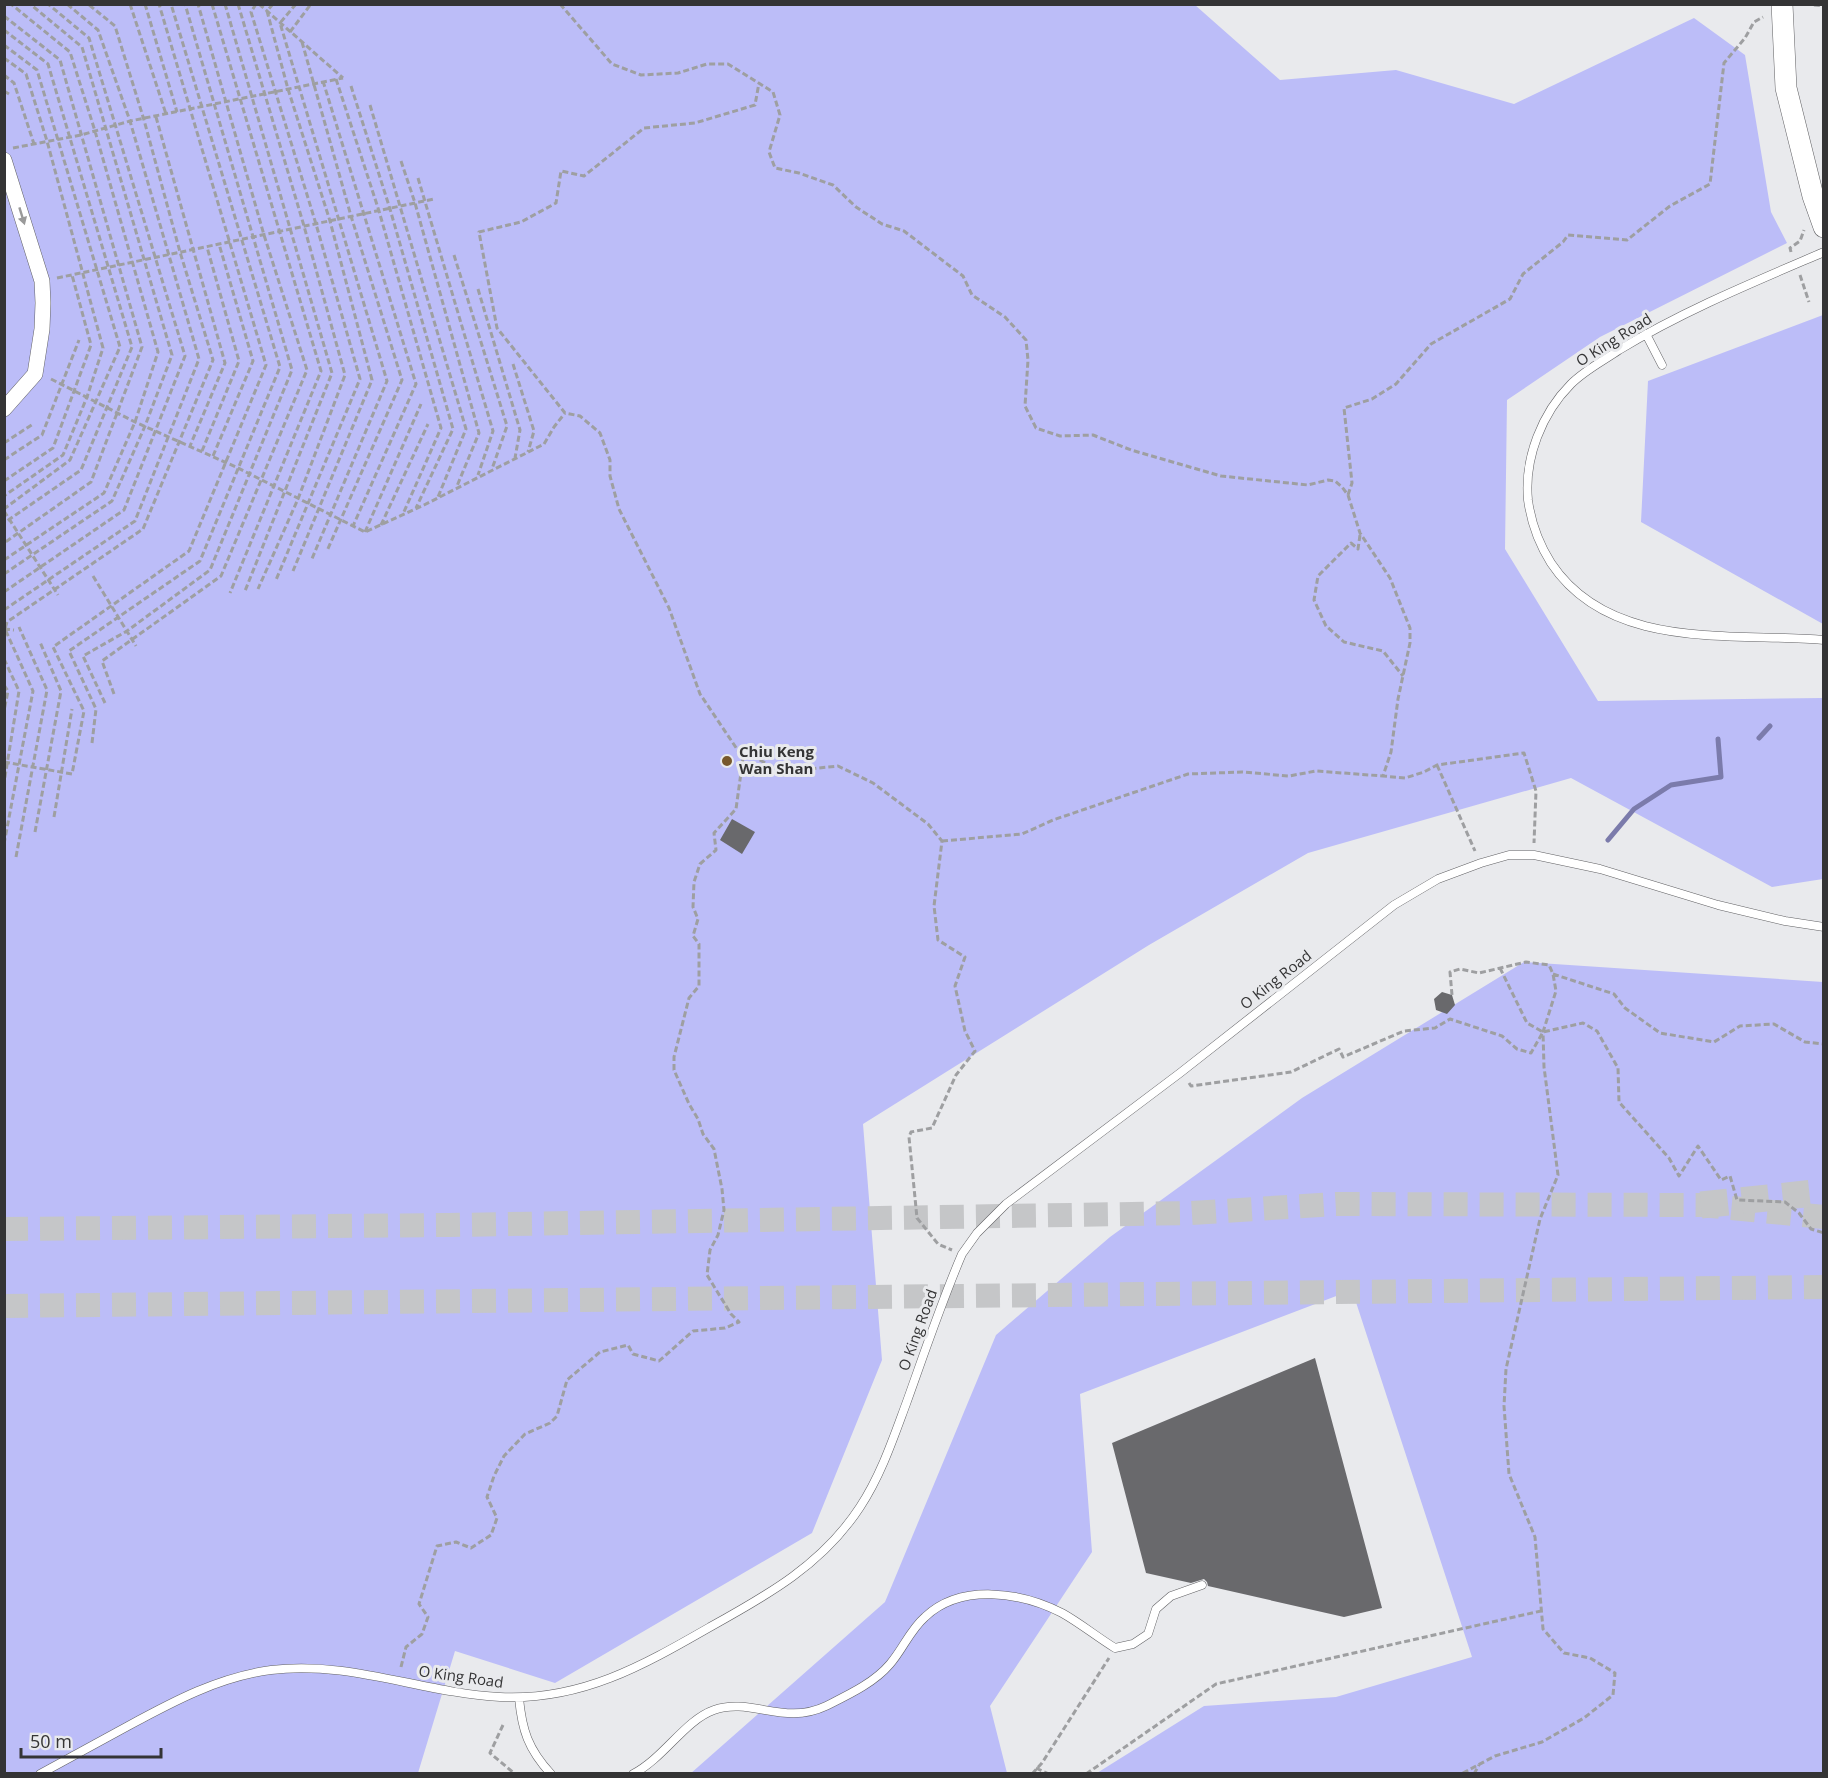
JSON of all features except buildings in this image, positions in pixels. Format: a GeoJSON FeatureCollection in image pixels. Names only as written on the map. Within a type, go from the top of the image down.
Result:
{"type":"FeatureCollection","features":[{"type":"Feature","properties":{"kind":"main road"},"geometry":{"type":"LineString","coordinates":[[1782,4],[1786,88],[1824,227]]}},
{"type":"Feature","properties":{"kind":"street"},"geometry":{"type":"LineString","coordinates":[[4,160],[42,281],[42,329],[35,374],[4,409]]}},
{"type":"Feature","properties":{"kind":"lane","name":"O King Road"},"geometry":{"type":"LineString","coordinates":[[1824,252],[1765,277],[1646,334],[1591,368],[1572,384],[1546,418],[1533,450],[1528,477],[1531,517],[1540,542],[1555,569],[1577,592],[1592,603],[1624,619],[1678,632],[1824,640]]}},
{"type":"Feature","properties":{"kind":"lane"},"geometry":{"type":"LineString","coordinates":[[1646,334],[1662,365]]}},
{"type":"Feature","properties":{"kind":"lane","name":"O King Road"},"geometry":{"type":"LineString","coordinates":[[40,1773],[183,1697],[237,1677],[273,1670],[311,1669],[354,1673],[467,1694],[519,1698],[552,1695],[585,1688],[640,1666],[760,1599],[799,1574],[823,1553],[851,1521],[879,1473],[962,1254],[977,1233],[1006,1204],[1180,1073],[1394,905],[1438,879],[1509,855],[1534,855],[1600,869],[1718,905],[1785,921],[1824,927]]}},
{"type":"Feature","properties":{"kind":"lane"},"geometry":{"type":"LineString","coordinates":[[633,1773],[657,1758],[694,1722],[714,1710],[736,1706],[796,1714],[826,1706],[878,1676],[895,1658],[925,1616],[940,1606],[961,1597],[982,1594],[998,1595],[1049,1607],[1071,1618],[1115,1648],[1133,1644],[1148,1634],[1156,1609],[1171,1596],[1202,1585]]}},
{"type":"Feature","properties":{"kind":"lane"},"geometry":{"type":"LineString","coordinates":[[519,1698],[522,1724],[531,1746],[551,1773]]}},
{"type":"Feature","properties":{"kind":"path"},"geometry":{"type":"LineString","coordinates":[[4,560],[104,494],[135,422],[158,352],[70,51],[11,4]]}},
{"type":"Feature","properties":{"kind":"path"},"geometry":{"type":"LineString","coordinates":[[4,574],[112,501],[145,426],[172,355],[82,47],[30,4]]}},
{"type":"Feature","properties":{"kind":"path"},"geometry":{"type":"LineString","coordinates":[[4,592],[124,510],[185,356],[89,38],[48,4]]}},
{"type":"Feature","properties":{"kind":"path"},"geometry":{"type":"LineString","coordinates":[[4,610],[135,521],[199,359],[130,121],[98,30],[67,4]]}},
{"type":"Feature","properties":{"kind":"path"},"geometry":{"type":"LineString","coordinates":[[4,844],[33,691],[5,629],[7,622],[143,529],[213,360],[115,26],[88,4]]}},
{"type":"Feature","properties":{"kind":"path"},"geometry":{"type":"LineString","coordinates":[[130,4],[166,114]]}},
{"type":"Feature","properties":{"kind":"path"},"geometry":{"type":"LineString","coordinates":[[145,4],[177,112]]}},
{"type":"Feature","properties":{"kind":"path"},"geometry":{"type":"LineString","coordinates":[[6,762],[72,774],[84,711],[53,647],[189,551],[266,364],[159,4]]}},
{"type":"Feature","properties":{"kind":"path"},"geometry":{"type":"LineString","coordinates":[[92,743],[96,709],[69,651],[200,561],[280,367],[171,4]]}},
{"type":"Feature","properties":{"kind":"path"},"geometry":{"type":"LineString","coordinates":[[105,704],[83,656],[127,631],[210,570],[292,370],[185,4]]}},
{"type":"Feature","properties":{"kind":"path"},"geometry":{"type":"LineString","coordinates":[[114,693],[102,661],[221,576],[307,370],[264,235],[198,4]]}},
{"type":"Feature","properties":{"kind":"path"},"geometry":{"type":"LineString","coordinates":[[212,4],[321,371],[230,592]]}},
{"type":"Feature","properties":{"kind":"path"},"geometry":{"type":"LineString","coordinates":[[225,4],[332,373],[245,591]]}},
{"type":"Feature","properties":{"kind":"path"},"geometry":{"type":"LineString","coordinates":[[238,4],[304,226],[345,375],[298,498],[258,589]]}},
{"type":"Feature","properties":{"kind":"path"},"geometry":{"type":"LineString","coordinates":[[4,150],[81,135],[130,121],[144,120],[213,104],[227,102],[251,96],[264,94],[276,91],[300,86],[314,84],[323,81],[343,78],[257,4],[251,12],[276,91],[316,224],[360,379],[276,580]]}},
{"type":"Feature","properties":{"kind":"path"},"geometry":{"type":"LineString","coordinates":[[267,11],[273,4]]}},
{"type":"Feature","properties":{"kind":"path"},"geometry":{"type":"LineString","coordinates":[[280,23],[296,4]]}},
{"type":"Feature","properties":{"kind":"path"},"geometry":{"type":"LineString","coordinates":[[290,32],[311,4]]}},
{"type":"Feature","properties":{"kind":"path"},"geometry":{"type":"LineString","coordinates":[[560,4],[612,64],[641,75],[678,73],[707,64],[728,64],[773,92],[780,115],[769,152],[775,168],[800,173],[833,185],[856,207],[882,224],[904,231],[963,276],[972,296],[1005,317],[1026,340],[1028,360],[1025,406],[1036,428],[1060,436],[1094,435],[1131,450],[1221,476],[1308,485],[1328,480],[1335,481],[1348,495],[1360,533],[1390,578],[1410,628],[1410,643],[1390,752],[1383,776]]}},
{"type":"Feature","properties":{"kind":"path"},"geometry":{"type":"LineString","coordinates":[[1805,4],[1824,6]]}},
{"type":"Feature","properties":{"kind":"path"},"geometry":{"type":"LineString","coordinates":[[267,11],[288,89],[330,221],[372,380],[317,508],[293,572]]}},
{"type":"Feature","properties":{"kind":"path"},"geometry":{"type":"LineString","coordinates":[[4,16],[60,60],[142,347],[91,482],[4,543]]}},
{"type":"Feature","properties":{"kind":"path"},"geometry":{"type":"LineString","coordinates":[[1348,495],[1352,483],[1344,408],[1372,399],[1395,384],[1431,344],[1510,299],[1523,274],[1563,242],[1568,235],[1627,240],[1670,206],[1710,184],[1724,63],[1745,39],[1754,22]]}},
{"type":"Feature","properties":{"kind":"path"},"geometry":{"type":"LineString","coordinates":[[280,23],[387,381],[311,561]]}},
{"type":"Feature","properties":{"kind":"path"},"geometry":{"type":"LineString","coordinates":[[4,30],[48,64],[132,347],[81,470],[4,523]]}},
{"type":"Feature","properties":{"kind":"path"},"geometry":{"type":"LineString","coordinates":[[302,42],[351,216],[402,380],[327,551]]}},
{"type":"Feature","properties":{"kind":"path"},"geometry":{"type":"LineString","coordinates":[[4,45],[37,70],[120,347],[70,460],[4,510],[58,595]]}},
{"type":"Feature","properties":{"kind":"path"},"geometry":{"type":"LineString","coordinates":[[4,58],[26,74],[103,348],[87,397],[63,455],[4,496]]}},
{"type":"Feature","properties":{"kind":"path"},"geometry":{"type":"LineString","coordinates":[[4,75],[15,83],[34,144]]}},
{"type":"Feature","properties":{"kind":"path"},"geometry":{"type":"LineString","coordinates":[[336,79],[379,211],[441,428],[402,515]]}},
{"type":"Feature","properties":{"kind":"path"},"geometry":{"type":"LineString","coordinates":[[323,81],[416,384],[353,526]]}},
{"type":"Feature","properties":{"kind":"path"},"geometry":{"type":"LineString","coordinates":[[402,1681],[401,1665],[406,1647],[422,1634],[428,1617],[419,1604],[437,1546],[456,1542],[471,1548],[491,1535],[497,1518],[487,1497],[494,1476],[504,1456],[525,1434],[550,1423],[557,1416],[567,1380],[600,1352],[628,1345],[633,1354],[659,1361],[693,1331],[725,1328],[739,1322],[731,1314],[707,1275],[710,1250],[718,1235],[724,1210],[722,1189],[714,1149],[703,1134],[674,1070],[674,1057],[689,998],[699,986],[699,944],[693,936],[698,919],[693,907],[694,882],[700,864],[717,850],[714,832],[736,808],[743,758],[700,694],[669,608],[619,509],[610,476],[610,460],[600,433],[580,416],[565,413],[497,328],[479,232],[521,222],[556,203],[561,171],[584,176],[644,128],[695,123],[755,105],[759,83]]}},
{"type":"Feature","properties":{"kind":"path"},"geometry":{"type":"LineString","coordinates":[[351,86],[390,209],[453,429],[415,509]]}},
{"type":"Feature","properties":{"kind":"path"},"geometry":{"type":"LineString","coordinates":[[4,91],[9,94]]}},
{"type":"Feature","properties":{"kind":"path"},"geometry":{"type":"LineString","coordinates":[[370,105],[466,429],[437,498]]}},
{"type":"Feature","properties":{"kind":"path"},"geometry":{"type":"LineString","coordinates":[[156,117],[225,363],[190,446]]}},
{"type":"Feature","properties":{"kind":"path"},"geometry":{"type":"LineString","coordinates":[[401,161],[415,203],[479,433],[457,488]]}},
{"type":"Feature","properties":{"kind":"path"},"geometry":{"type":"LineString","coordinates":[[418,178],[493,430],[477,477]]}},
{"type":"Feature","properties":{"kind":"path"},"geometry":{"type":"LineString","coordinates":[[42,281],[434,199]]}},
{"type":"Feature","properties":{"kind":"path"},"geometry":{"type":"LineString","coordinates":[[213,456],[253,361],[219,244]]}},
{"type":"Feature","properties":{"kind":"path"},"geometry":{"type":"LineString","coordinates":[[202,451],[239,361],[207,247]]}},
{"type":"Feature","properties":{"kind":"path"},"geometry":{"type":"LineString","coordinates":[[454,255],[507,426],[492,469]]}},
{"type":"Feature","properties":{"kind":"path"},"geometry":{"type":"LineString","coordinates":[[4,481],[53,448],[91,345],[72,275]]}},
{"type":"Feature","properties":{"kind":"path"},"geometry":{"type":"LineString","coordinates":[[478,289],[520,430],[515,458]]}},
{"type":"Feature","properties":{"kind":"path"},"geometry":{"type":"LineString","coordinates":[[4,460],[42,435],[79,340]]}},
{"type":"Feature","properties":{"kind":"path"},"geometry":{"type":"LineString","coordinates":[[513,364],[534,431],[528,452]]}},
{"type":"Feature","properties":{"kind":"path"},"geometry":{"type":"LineString","coordinates":[[35,374],[63,384],[135,422],[227,462],[365,532]]}},
{"type":"Feature","properties":{"kind":"path"},"geometry":{"type":"LineString","coordinates":[[365,532],[422,404]]}},
{"type":"Feature","properties":{"kind":"path"},"geometry":{"type":"LineString","coordinates":[[365,532],[544,444],[565,413]]}},
{"type":"Feature","properties":{"kind":"path"},"geometry":{"type":"LineString","coordinates":[[4,443],[33,424]]}},
{"type":"Feature","properties":{"kind":"path"},"geometry":{"type":"LineString","coordinates":[[381,525],[428,424]]}},
{"type":"Feature","properties":{"kind":"path"},"geometry":{"type":"LineString","coordinates":[[1360,533],[1358,549],[1351,543],[1318,576],[1314,600],[1326,626],[1344,642],[1383,651],[1403,676]]}},
{"type":"Feature","properties":{"kind":"path"},"geometry":{"type":"LineString","coordinates":[[93,576],[136,646]]}},
{"type":"Feature","properties":{"kind":"path"},"geometry":{"type":"LineString","coordinates":[[16,857],[47,690],[19,627]]}},
{"type":"Feature","properties":{"kind":"path"},"geometry":{"type":"LineString","coordinates":[[5,629],[14,630]]}},
{"type":"Feature","properties":{"kind":"path"},"geometry":{"type":"LineString","coordinates":[[34,832],[61,691],[40,642]]}},
{"type":"Feature","properties":{"kind":"path"},"geometry":{"type":"LineString","coordinates":[[4,659],[19,691],[4,783]]}},
{"type":"Feature","properties":{"kind":"path"},"geometry":{"type":"LineString","coordinates":[[4,685],[8,691],[4,711]]}},
{"type":"Feature","properties":{"kind":"path"},"geometry":{"type":"LineString","coordinates":[[54,817],[72,709]]}},
{"type":"Feature","properties":{"kind":"path"},"geometry":{"type":"LineString","coordinates":[[942,841],[1022,834],[1053,820],[1188,774],[1242,772],[1289,776],[1316,771],[1405,778],[1437,765],[1524,753],[1536,791],[1534,855]]}},
{"type":"Feature","properties":{"kind":"path"},"geometry":{"type":"LineString","coordinates":[[743,758],[753,756],[781,772],[838,766],[873,783],[928,824],[942,841],[934,906],[938,940],[965,957],[955,986],[965,1031],[975,1051],[956,1075],[932,1128],[910,1132],[909,1137],[917,1218],[938,1244],[962,1254]]}},
{"type":"Feature","properties":{"kind":"path"},"geometry":{"type":"LineString","coordinates":[[1437,765],[1480,863]]}},
{"type":"Feature","properties":{"kind":"path"},"geometry":{"type":"LineString","coordinates":[[1180,1073],[1191,1086],[1291,1072],[1339,1049],[1343,1057],[1404,1031],[1436,1028],[1450,1019],[1502,1036],[1517,1049],[1531,1053],[1543,1032],[1556,991],[1549,965],[1526,962],[1479,973],[1460,969],[1450,972],[1452,995]]}},
{"type":"Feature","properties":{"kind":"path"},"geometry":{"type":"LineString","coordinates":[[1500,968],[1527,1023],[1543,1032],[1583,1023],[1597,1031],[1618,1068],[1619,1102],[1669,1158],[1679,1176],[1698,1146],[1721,1180],[1730,1176],[1737,1200],[1785,1202],[1799,1213],[1811,1229],[1824,1233]]}},
{"type":"Feature","properties":{"kind":"path"},"geometry":{"type":"LineString","coordinates":[[1553,974],[1614,994],[1625,1008],[1660,1033],[1714,1042],[1740,1026],[1774,1024],[1806,1042],[1824,1044]]}},
{"type":"Feature","properties":{"kind":"path"},"geometry":{"type":"LineString","coordinates":[[1461,1773],[1495,1756],[1542,1742],[1584,1718],[1613,1695],[1615,1673],[1590,1658],[1564,1653],[1543,1629],[1535,1537],[1509,1474],[1504,1406],[1506,1369],[1540,1219],[1558,1175],[1544,1067],[1543,1032]]}},
{"type":"Feature","properties":{"kind":"path"},"geometry":{"type":"LineString","coordinates":[[1086,1773],[1216,1684],[1541,1611]]}},
{"type":"Feature","properties":{"kind":"path"},"geometry":{"type":"LineString","coordinates":[[1032,1773],[1042,1763],[1115,1648]]}},
{"type":"Feature","properties":{"kind":"path"},"geometry":{"type":"LineString","coordinates":[[503,1725],[490,1753],[515,1773]]}},
{"type":"Feature","properties":{"kind":"path"},"geometry":{"type":"LineString","coordinates":[[1474,1773],[1480,1764]]}},
{"type":"Feature","properties":{"kind":"path"},"geometry":{"type":"LineString","coordinates":[[1036,1768],[1049,1773]]}},
{"type":"Feature","properties":{"kind":"shaded area"},"geometry":{"type":"Polygon","coordinates":[[[5,5],[1195,5],[1280,80],[1396,70],[1514,104],[1694,18],[1745,55],[1771,212],[1787,243],[1600,337],[1507,400],[1505,549],[1598,701],[1823,698],[1823,879],[1772,887],[1571,778],[1308,853],[1149,945],[863,1124],[882,1360],[812,1533],[555,1683],[455,1651],[418,1773],[5,1774],[5,5]]]}},
{"type":"Feature","properties":{"kind":"shaded area"},"geometry":{"type":"Polygon","coordinates":[[[1823,315],[1823,624],[1641,522],[1648,381],[1823,315]]]}},
{"type":"Feature","properties":{"kind":"shaded area"},"geometry":{"type":"Polygon","coordinates":[[[1524,962],[1823,982],[1823,1773],[1097,1773],[1204,1706],[1336,1697],[1472,1657],[1352,1290],[1080,1394],[1092,1552],[990,1706],[1007,1773],[690,1774],[885,1602],[996,1335],[1110,1237],[1302,1098],[1524,962]]]}},
{"type":"Feature","properties":{"kind":"waterway"},"geometry":{"type":"LineString","coordinates":[[1759,738],[1770,726]]}},
{"type":"Feature","properties":{"kind":"waterway"},"geometry":{"type":"LineString","coordinates":[[1608,840],[1634,809],[1671,785],[1721,777],[1718,739]]}},
{"type":"Feature","properties":{"kind":"tunnel"},"geometry":{"type":"LineString","coordinates":[[1701,1205],[1824,1192]]}},
{"type":"Feature","properties":{"kind":"tunnel"},"geometry":{"type":"LineString","coordinates":[[4,1229],[449,1225],[1191,1213],[1336,1204],[1701,1205],[1824,1217]]}},
{"type":"Feature","properties":{"kind":"tunnel"},"geometry":{"type":"LineString","coordinates":[[4,1306],[1824,1287]]}},
{"type":"Feature","properties":{"kind":"place","name":"Chiu Keng Wan Shan"},"geometry":{"type":"Point","coordinates":[727,761]}}]}
